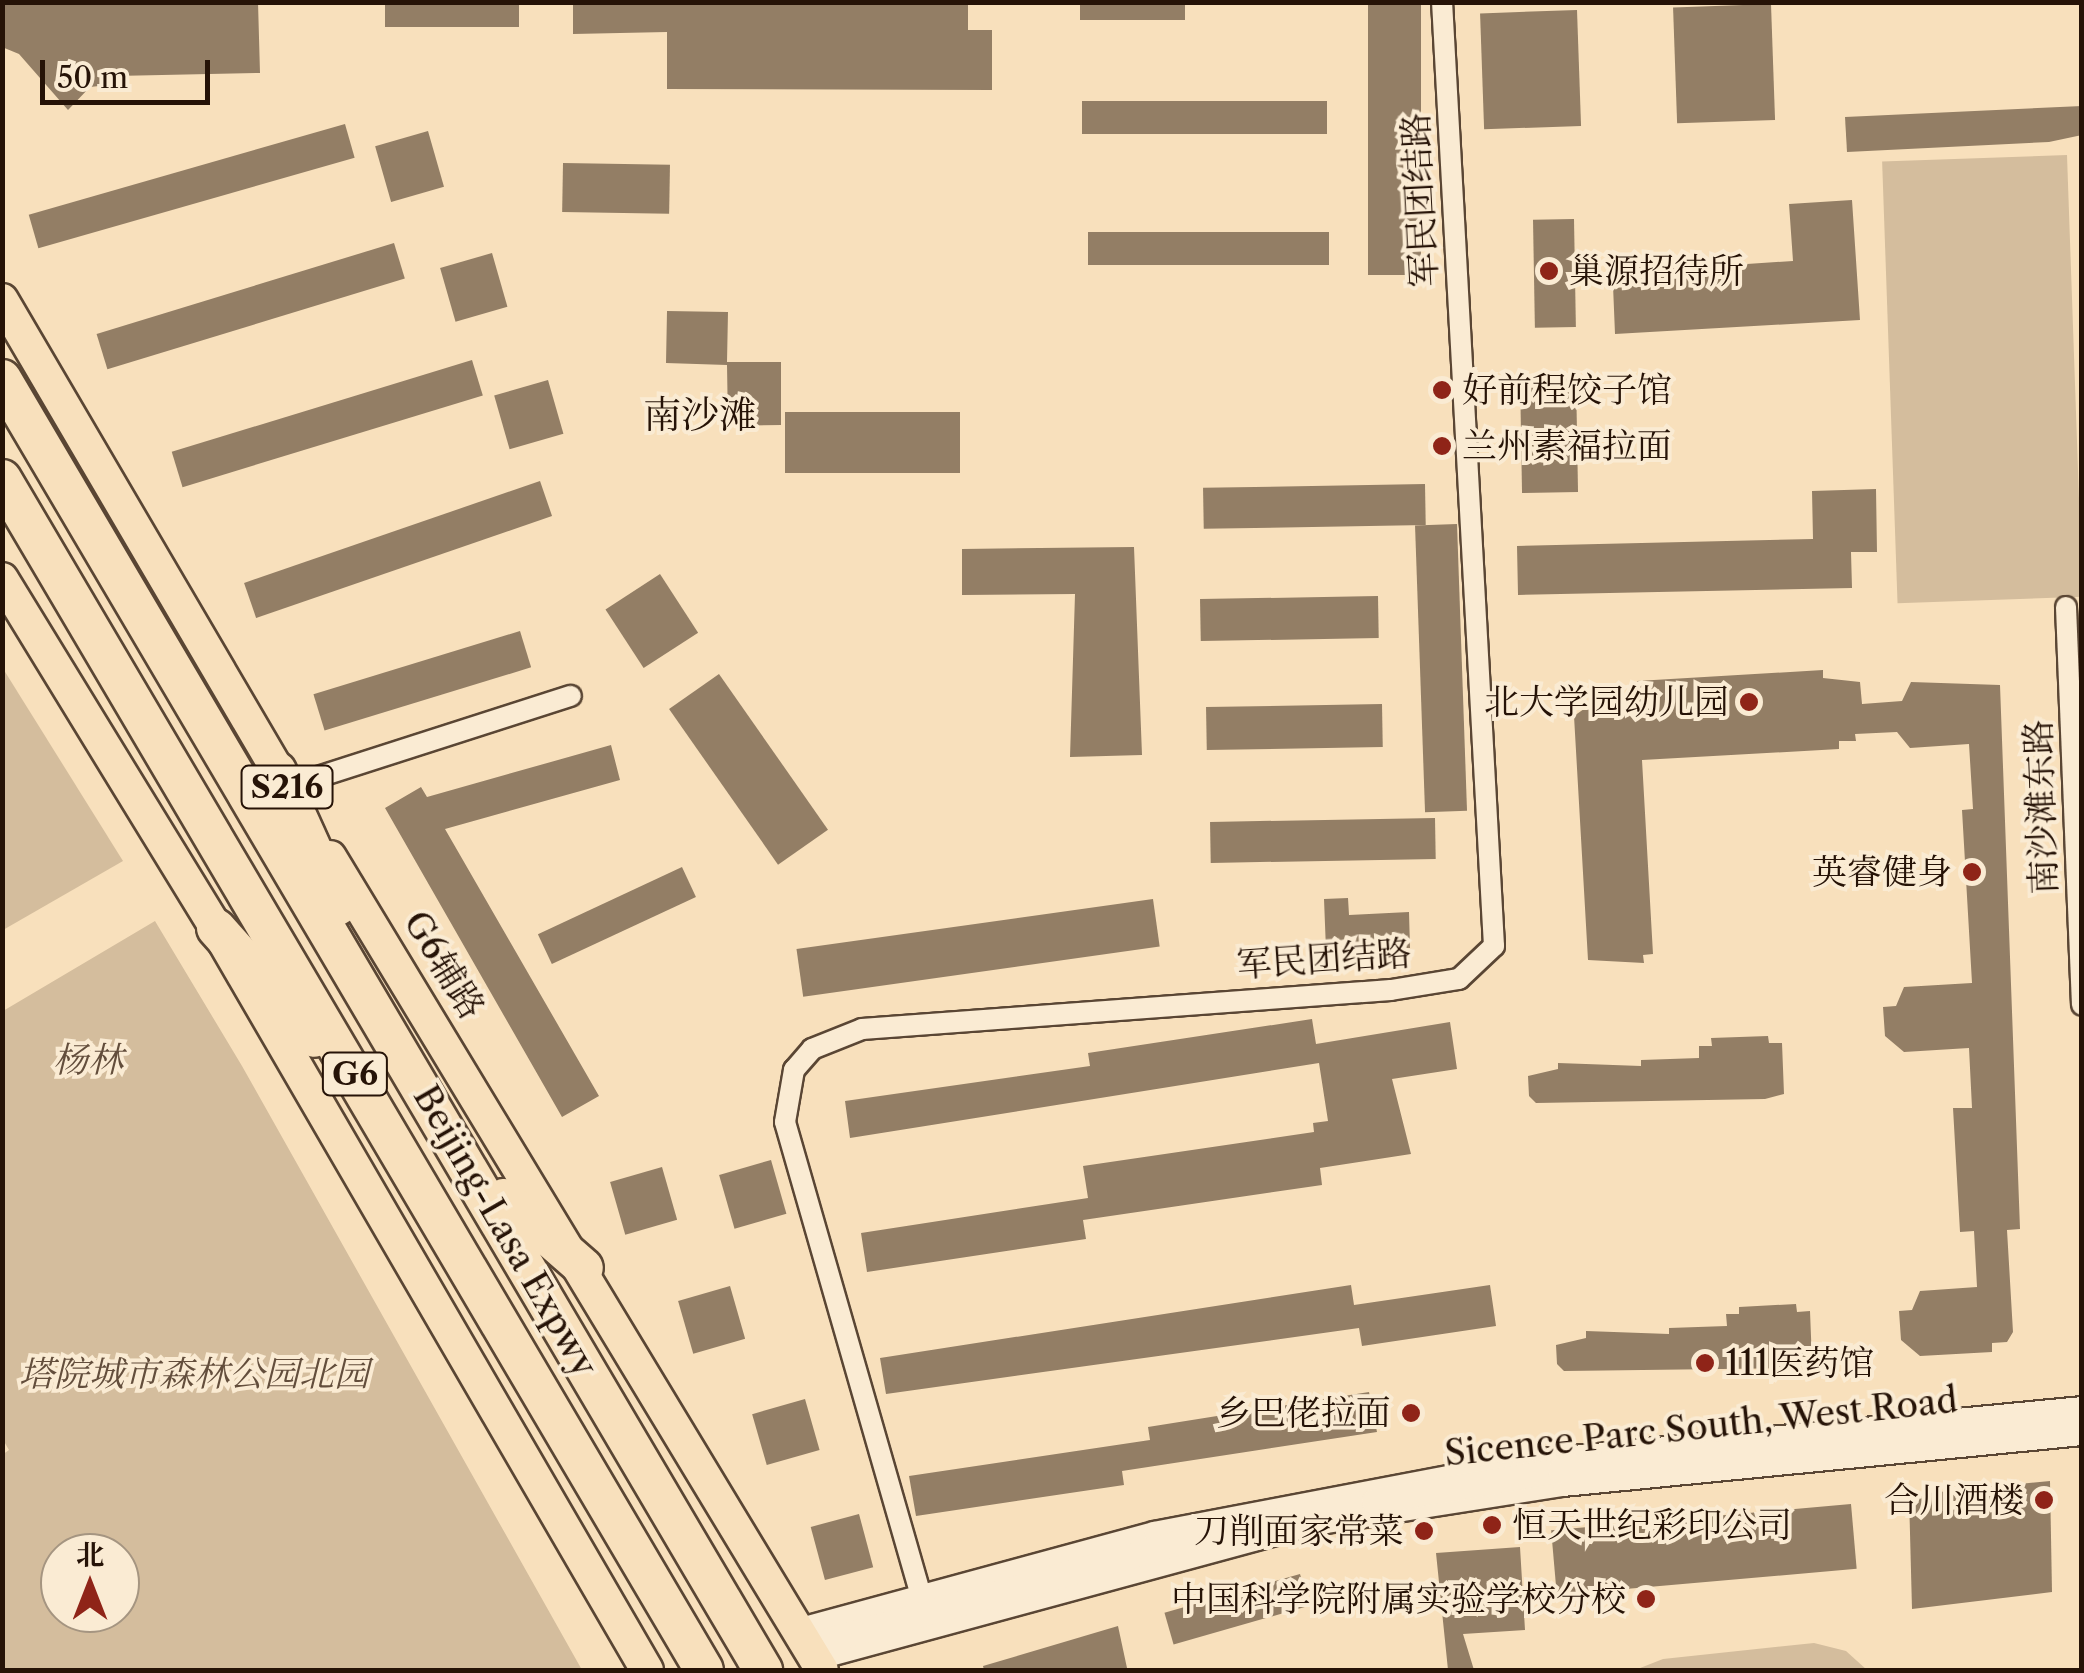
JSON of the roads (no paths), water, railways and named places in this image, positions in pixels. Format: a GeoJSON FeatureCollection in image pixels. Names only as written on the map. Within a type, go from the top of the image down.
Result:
{"type":"FeatureCollection","features":[{"type":"Feature","properties":{"kind":"highway","name":"Beijing-Lasa Expwy"},"geometry":{"type":"LineString","coordinates":[[2,379],[763,1670]]}},
{"type":"Feature","properties":{"kind":"highway","name":"Beijing-Lasa Expwy"},"geometry":{"type":"LineString","coordinates":[[2,479],[704,1670]]}},
{"type":"Feature","properties":{"kind":"highway"},"geometry":{"type":"LineString","coordinates":[[282,779],[412,1073]]}},
{"type":"Feature","properties":{"kind":"highway"},"geometry":{"type":"LineString","coordinates":[[216,928],[372,1104]]}},
{"type":"Feature","properties":{"kind":"highway"},"geometry":{"type":"LineString","coordinates":[[464,1160],[584,1268]]}},
{"type":"Feature","properties":{"kind":"main road","name":"G6辅路"},"geometry":{"type":"LineString","coordinates":[[2,300],[282,779],[584,1268],[810,1651]]}},
{"type":"Feature","properties":{"kind":"main road"},"geometry":{"type":"LineString","coordinates":[[2,579],[216,928],[647,1670]]}},
{"type":"Feature","properties":{"kind":"street","name":"军民团结路"},"geometry":{"type":"LineString","coordinates":[[925,1611],[786,1122],[790,1082],[812,1049],[894,1024],[1390,990],[1460,979],[1494,946],[1442,2]]}},
{"type":"Feature","properties":{"kind":"street","name":"南沙滩东路"},"geometry":{"type":"LineString","coordinates":[[2066,607],[2082,1005]]}},
{"type":"Feature","properties":{"kind":"street"},"geometry":{"type":"LineString","coordinates":[[282,779],[572,696]]}},
{"type":"Feature","properties":{"kind":"street"},"geometry":{"type":"LineString","coordinates":[[925,1611],[1247,1511],[1532,1460],[2082,1407]]}},
{"type":"Feature","properties":{"kind":"street","name":"Sicence Parc South, West Road"},"geometry":{"type":"LineString","coordinates":[[810,1651],[925,1611],[1213,1533],[1494,1480],[2082,1422]]}},
{"type":"Feature","properties":{"kind":"street"},"geometry":{"type":"LineString","coordinates":[[925,1611],[1295,1529],[1478,1497],[2082,1435]]}},
{"type":"Feature","properties":{"kind":"place","name":"巢源招待所"},"geometry":{"type":"Point","coordinates":[1549,271]}},
{"type":"Feature","properties":{"kind":"place","name":"好前程饺子馆"},"geometry":{"type":"Point","coordinates":[1442,390]}},
{"type":"Feature","properties":{"kind":"place","name":"兰州素福拉面"},"geometry":{"type":"Point","coordinates":[1442,446]}},
{"type":"Feature","properties":{"kind":"place","name":"北大学园幼儿园"},"geometry":{"type":"Point","coordinates":[1749,702]}},
{"type":"Feature","properties":{"kind":"place","name":"英睿健身"},"geometry":{"type":"Point","coordinates":[1972,872]}},
{"type":"Feature","properties":{"kind":"place","name":"111医药馆"},"geometry":{"type":"Point","coordinates":[1705,1363]}},
{"type":"Feature","properties":{"kind":"place","name":"乡巴佬拉面"},"geometry":{"type":"Point","coordinates":[1411,1413]}},
{"type":"Feature","properties":{"kind":"place","name":"合川酒楼"},"geometry":{"type":"Point","coordinates":[2044,1500]}},
{"type":"Feature","properties":{"kind":"place","name":"恒天世纪彩印公司"},"geometry":{"type":"Point","coordinates":[1492,1525]}},
{"type":"Feature","properties":{"kind":"place","name":"刀削面家常菜"},"geometry":{"type":"Point","coordinates":[1424,1531]}},
{"type":"Feature","properties":{"kind":"place","name":"中国科学院附属实验学校分校"},"geometry":{"type":"Point","coordinates":[1646,1599]}},
{"type":"Feature","properties":{"kind":"district","name":"南沙滩"},"geometry":{"type":"Point","coordinates":[700,415]}},
{"type":"Feature","properties":{"kind":"park label","name":"杨林"},"geometry":{"type":"Point","coordinates":[88,1060]}},
{"type":"Feature","properties":{"kind":"park label","name":"塔院城市森林公园北园"},"geometry":{"type":"Point","coordinates":[194,1374]}}]}
